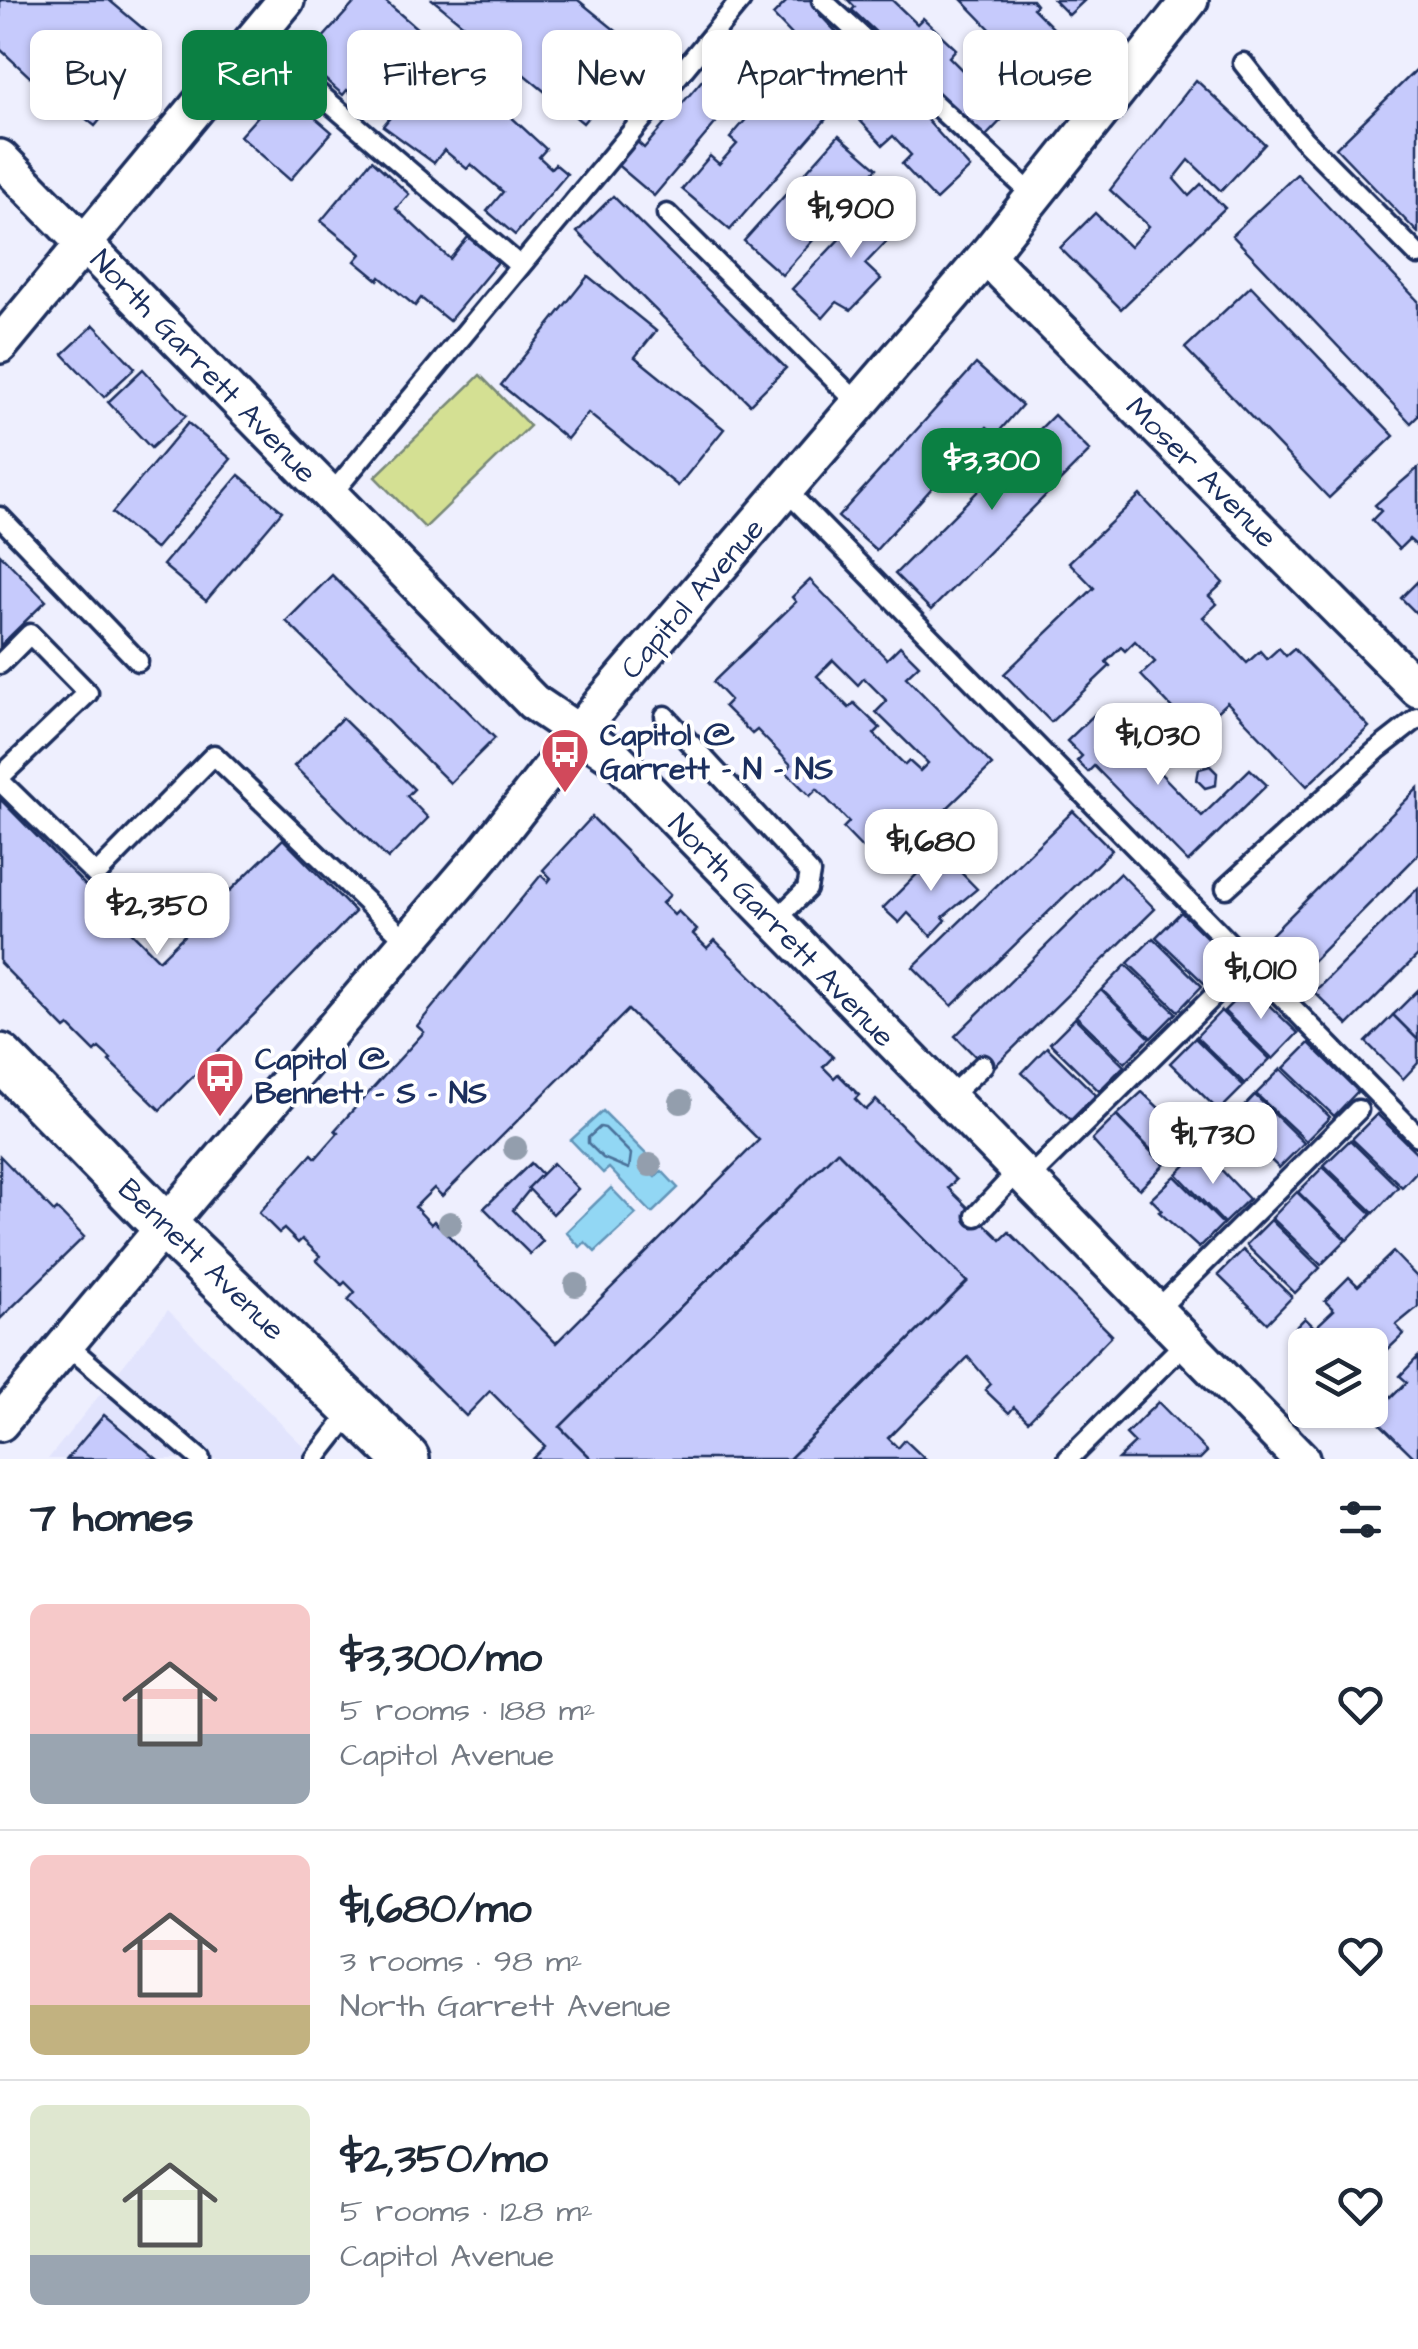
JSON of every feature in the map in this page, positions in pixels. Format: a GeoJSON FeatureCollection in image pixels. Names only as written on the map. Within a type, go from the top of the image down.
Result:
{"type":"FeatureCollection","features":[{"type":"Feature","properties":{"kind":"street"},"geometry":{"type":"LineString","coordinates":[[261,30],[286,0]]}},
{"type":"Feature","properties":{"kind":"street","name":"Capitol Avenue"},"geometry":{"type":"LineString","coordinates":[[0,1424],[545,779],[579,733],[986,256],[1190,0]]}},
{"type":"Feature","properties":{"kind":"street"},"geometry":{"type":"LineString","coordinates":[[0,345],[186,120]]}},
{"type":"Feature","properties":{"kind":"street","name":"North Garrett Avenue"},"geometry":{"type":"LineString","coordinates":[[0,158],[533,702],[616,758],[1301,1459]]}},
{"type":"Feature","properties":{"kind":"street","name":"Moser Avenue"},"geometry":{"type":"LineString","coordinates":[[986,256],[1418,689]]}},
{"type":"Feature","properties":{"kind":"street","name":"Bennett Avenue"},"geometry":{"type":"LineString","coordinates":[[0,1058],[165,1226],[406,1459]]}},
{"type":"Feature","properties":{"kind":"lane"},"geometry":{"type":"LineString","coordinates":[[330,496],[740,0]]}},
{"type":"Feature","properties":{"kind":"lane"},"geometry":{"type":"LineString","coordinates":[[822,0],[1034,196]]}},
{"type":"Feature","properties":{"kind":"lane"},"geometry":{"type":"LineString","coordinates":[[1242,63],[1303,139],[1418,255]]}},
{"type":"Feature","properties":{"kind":"lane"},"geometry":{"type":"LineString","coordinates":[[327,101],[520,266]]}},
{"type":"Feature","properties":{"kind":"lane"},"geometry":{"type":"LineString","coordinates":[[667,214],[859,404]]}},
{"type":"Feature","properties":{"kind":"lane"},"geometry":{"type":"LineString","coordinates":[[786,489],[1418,1136]]}},
{"type":"Feature","properties":{"kind":"lane"},"geometry":{"type":"LineString","coordinates":[[0,517],[138,661]]}},
{"type":"Feature","properties":{"kind":"lane"},"geometry":{"type":"LineString","coordinates":[[0,664],[30,634],[88,693],[0,779],[96,874],[214,756],[408,942]]}},
{"type":"Feature","properties":{"kind":"lane"},"geometry":{"type":"LineString","coordinates":[[665,716],[810,873],[808,889],[774,922]]}},
{"type":"Feature","properties":{"kind":"lane"},"geometry":{"type":"LineString","coordinates":[[1226,888],[1377,750],[1418,718]]}},
{"type":"Feature","properties":{"kind":"lane"},"geometry":{"type":"LineString","coordinates":[[976,1216],[1228,982]]}},
{"type":"Feature","properties":{"kind":"lane"},"geometry":{"type":"LineString","coordinates":[[947,1099],[984,1064]]}},
{"type":"Feature","properties":{"kind":"lane"},"geometry":{"type":"LineString","coordinates":[[1156,1311],[1358,1110]]}},
{"type":"Feature","properties":{"kind":"lane"},"geometry":{"type":"LineString","coordinates":[[1068,1459],[1186,1342]]}},
{"type":"Feature","properties":{"kind":"lane"},"geometry":{"type":"LineString","coordinates":[[66,1344],[200,1459]]}},
{"type":"Feature","properties":{"kind":"lane"},"geometry":{"type":"LineString","coordinates":[[315,1459],[356,1407]]}},
{"type":"Feature","properties":{"kind":"shaded area"},"geometry":{"type":"Polygon","coordinates":[[[168,1310],[316,1459],[48,1459],[168,1310]]]}},
{"type":"Feature","properties":{"kind":"green space"},"geometry":{"type":"Polygon","coordinates":[[[480,375],[530,426],[425,528],[375,477],[480,375]]]}},
{"type":"Feature","properties":{"kind":"water"},"geometry":{"type":"Polygon","coordinates":[[[603,1111],[647,1155],[640,1163],[655,1177],[662,1171],[678,1188],[652,1213],[609,1168],[603,1173],[571,1140],[603,1111]]]}},
{"type":"Feature","properties":{"kind":"water"},"geometry":{"type":"Polygon","coordinates":[[[611,1188],[636,1214],[595,1252],[585,1242],[580,1247],[566,1232],[611,1188]]]}},
{"type":"Feature","properties":{"kind":"building"},"geometry":{"type":"Polygon","coordinates":[[[0,0],[109,0],[145,30],[30,30],[30,77],[0,49],[0,0]]]}},
{"type":"Feature","properties":{"kind":"building"},"geometry":{"type":"Polygon","coordinates":[[[357,0],[384,0],[419,30],[347,30],[347,90],[343,95],[327,81],[327,33],[357,0]]]}},
{"type":"Feature","properties":{"kind":"building"},"geometry":{"type":"Polygon","coordinates":[[[433,0],[578,0],[615,30],[542,30],[542,89],[522,73],[522,30],[470,30],[433,0]]]}},
{"type":"Feature","properties":{"kind":"building"},"geometry":{"type":"Polygon","coordinates":[[[788,0],[812,0],[834,30],[787,30],[773,15],[788,0]]]}},
{"type":"Feature","properties":{"kind":"building"},"geometry":{"type":"Polygon","coordinates":[[[848,0],[892,0],[917,24],[923,18],[936,30],[873,30],[852,10],[855,7],[848,0]]]}},
{"type":"Feature","properties":{"kind":"building"},"geometry":{"type":"Polygon","coordinates":[[[962,0],[1032,0],[1036,5],[1033,8],[1055,30],[991,30],[962,0]]]}},
{"type":"Feature","properties":{"kind":"building"},"geometry":{"type":"Polygon","coordinates":[[[1054,0],[1085,0],[1069,15],[1054,0]]]}},
{"type":"Feature","properties":{"kind":"building"},"geometry":{"type":"Polygon","coordinates":[[[943,37],[956,49],[949,57],[963,71],[963,117],[943,100],[943,37]]]}},
{"type":"Feature","properties":{"kind":"building"},"geometry":{"type":"Polygon","coordinates":[[[1418,68],[1418,233],[1336,148],[1418,68]]]}},
{"type":"Feature","properties":{"kind":"building"},"geometry":{"type":"Polygon","coordinates":[[[702,80],[702,120],[718,120],[654,196],[614,162],[634,139],[644,148],[668,120],[682,120],[682,104],[702,80]]]}},
{"type":"Feature","properties":{"kind":"building"},"geometry":{"type":"Polygon","coordinates":[[[1196,80],[1265,144],[1221,191],[1189,160],[1174,179],[1189,196],[1201,184],[1225,208],[1121,309],[1060,248],[1095,213],[1130,247],[1149,226],[1110,190],[1196,80]]]}},
{"type":"Feature","properties":{"kind":"building"},"geometry":{"type":"Polygon","coordinates":[[[254,120],[318,120],[332,132],[290,180],[240,136],[254,120]]]}},
{"type":"Feature","properties":{"kind":"building"},"geometry":{"type":"Polygon","coordinates":[[[388,120],[515,120],[546,149],[539,157],[551,168],[555,164],[567,174],[515,235],[487,211],[503,192],[471,164],[467,169],[444,150],[434,163],[383,126],[388,120]]]}},
{"type":"Feature","properties":{"kind":"building"},"geometry":{"type":"Polygon","coordinates":[[[745,120],[825,120],[730,230],[682,189],[710,156],[719,164],[737,144],[730,138],[745,120]]]}},
{"type":"Feature","properties":{"kind":"building"},"geometry":{"type":"Polygon","coordinates":[[[860,120],[927,120],[970,168],[936,200],[902,164],[911,155],[893,136],[883,145],[860,120]]]}},
{"type":"Feature","properties":{"kind":"building"},"geometry":{"type":"Polygon","coordinates":[[[966,120],[1001,120],[985,137],[966,120]]]}},
{"type":"Feature","properties":{"kind":"building"},"geometry":{"type":"Polygon","coordinates":[[[839,135],[877,168],[782,275],[744,241],[839,135]]]}},
{"type":"Feature","properties":{"kind":"building"},"geometry":{"type":"Polygon","coordinates":[[[372,160],[409,194],[396,209],[450,259],[468,237],[498,262],[449,321],[421,298],[415,306],[380,277],[378,280],[355,261],[361,254],[321,221],[372,160]]]}},
{"type":"Feature","properties":{"kind":"building"},"geometry":{"type":"Polygon","coordinates":[[[1297,174],[1418,301],[1418,416],[1411,423],[1232,235],[1297,174]]]}},
{"type":"Feature","properties":{"kind":"building"},"geometry":{"type":"Polygon","coordinates":[[[882,194],[909,218],[865,264],[881,279],[851,310],[837,302],[823,318],[792,289],[882,194]]]}},
{"type":"Feature","properties":{"kind":"building"},"geometry":{"type":"Polygon","coordinates":[[[613,196],[786,368],[750,404],[577,232],[613,196]]]}},
{"type":"Feature","properties":{"kind":"building"},"geometry":{"type":"Polygon","coordinates":[[[588,276],[656,331],[635,357],[724,429],[678,486],[588,413],[567,439],[501,385],[588,276]]]}},
{"type":"Feature","properties":{"kind":"building"},"geometry":{"type":"Polygon","coordinates":[[[1251,286],[1394,436],[1329,498],[1185,348],[1251,286]]]}},
{"type":"Feature","properties":{"kind":"building"},"geometry":{"type":"Polygon","coordinates":[[[94,325],[135,368],[104,397],[63,354],[94,325]]]}},
{"type":"Feature","properties":{"kind":"building"},"geometry":{"type":"Polygon","coordinates":[[[976,364],[1022,405],[996,435],[987,427],[876,550],[838,517],[976,364]]]}},
{"type":"Feature","properties":{"kind":"building"},"geometry":{"type":"Polygon","coordinates":[[[143,369],[186,416],[151,448],[108,402],[143,369]]]}},
{"type":"Feature","properties":{"kind":"building"},"geometry":{"type":"Polygon","coordinates":[[[1054,415],[1090,451],[931,610],[895,574],[1054,415]]]}},
{"type":"Feature","properties":{"kind":"building"},"geometry":{"type":"Polygon","coordinates":[[[188,423],[231,459],[155,549],[112,513],[188,423]]]}},
{"type":"Feature","properties":{"kind":"building"},"geometry":{"type":"Polygon","coordinates":[[[1418,468],[1418,547],[1409,539],[1399,549],[1372,520],[1381,511],[1375,505],[1418,468]]]}},
{"type":"Feature","properties":{"kind":"building"},"geometry":{"type":"Polygon","coordinates":[[[239,475],[282,511],[206,601],[163,565],[239,475]]]}},
{"type":"Feature","properties":{"kind":"building"},"geometry":{"type":"Polygon","coordinates":[[[1140,495],[1223,583],[1209,596],[1217,604],[1203,617],[1247,663],[1260,651],[1267,659],[1279,648],[1286,656],[1294,649],[1369,727],[1307,786],[1227,702],[1211,717],[1204,709],[1188,725],[1141,675],[1155,662],[1135,641],[1125,651],[1121,647],[1106,662],[1110,666],[1051,722],[1004,674],[1094,588],[1069,562],[1140,495]]]}},
{"type":"Feature","properties":{"kind":"building"},"geometry":{"type":"Polygon","coordinates":[[[0,554],[46,601],[0,646],[0,554]]]}},
{"type":"Feature","properties":{"kind":"building"},"geometry":{"type":"Polygon","coordinates":[[[332,575],[495,738],[450,783],[286,621],[332,575]]]}},
{"type":"Feature","properties":{"kind":"building"},"geometry":{"type":"Polygon","coordinates":[[[810,580],[887,659],[900,646],[919,665],[906,677],[992,765],[890,863],[877,850],[871,857],[843,828],[849,822],[817,789],[810,796],[785,771],[791,765],[757,730],[752,734],[724,706],[730,700],[713,682],[796,602],[792,597],[810,580]],[[833,660],[817,676],[849,708],[854,703],[880,728],[874,734],[905,765],[909,761],[920,771],[928,763],[876,712],[887,701],[864,678],[858,685],[833,660]]]}},
{"type":"Feature","properties":{"kind":"building"},"geometry":{"type":"Polygon","coordinates":[[[1418,581],[1418,615],[1401,598],[1418,581]]]}},
{"type":"Feature","properties":{"kind":"building"},"geometry":{"type":"Polygon","coordinates":[[[1099,710],[1202,816],[1250,769],[1267,785],[1188,862],[1094,766],[1088,772],[1077,761],[1082,756],[1067,741],[1099,710]]]}},
{"type":"Feature","properties":{"kind":"building"},"geometry":{"type":"Polygon","coordinates":[[[342,718],[414,789],[407,796],[428,818],[388,859],[294,766],[342,718]]]}},
{"type":"Feature","properties":{"kind":"building"},"geometry":{"type":"Polygon","coordinates":[[[1210,766],[1217,773],[1216,785],[1205,788],[1197,780],[1199,769],[1210,766]]]}},
{"type":"Feature","properties":{"kind":"building"},"geometry":{"type":"Polygon","coordinates":[[[1418,788],[1418,855],[1300,974],[1266,940],[1418,788]]]}},
{"type":"Feature","properties":{"kind":"building"},"geometry":{"type":"Polygon","coordinates":[[[0,799],[159,960],[283,839],[355,912],[160,1110],[99,1048],[95,1052],[69,1026],[65,1029],[0,963],[0,799]]]}},
{"type":"Feature","properties":{"kind":"building"},"geometry":{"type":"Polygon","coordinates":[[[1073,811],[1112,850],[952,1006],[913,967],[1073,811]]]}},
{"type":"Feature","properties":{"kind":"building"},"geometry":{"type":"Polygon","coordinates":[[[592,817],[670,895],[662,903],[674,915],[678,911],[697,930],[693,934],[707,948],[715,940],[833,1057],[823,1067],[834,1078],[838,1074],[859,1095],[855,1099],[866,1110],[876,1100],[956,1180],[948,1188],[1001,1240],[1009,1232],[1112,1335],[1028,1421],[1014,1407],[1009,1413],[985,1390],[991,1384],[968,1357],[888,1438],[898,1448],[905,1440],[925,1459],[789,1459],[967,1282],[837,1151],[560,1427],[592,1459],[532,1459],[545,1446],[490,1391],[466,1416],[348,1300],[355,1292],[316,1260],[320,1256],[302,1239],[298,1243],[284,1229],[279,1233],[259,1213],[312,1154],[316,1158],[338,1133],[335,1130],[424,1032],[417,1026],[541,875],[548,882],[551,878],[543,870],[592,817]],[[628,1010],[442,1196],[434,1188],[415,1207],[431,1224],[434,1221],[556,1343],[759,1140],[628,1010]]]}},
{"type":"Feature","properties":{"kind":"building"},"geometry":{"type":"Polygon","coordinates":[[[940,851],[977,889],[943,917],[946,920],[931,936],[908,913],[899,923],[883,908],[940,851]]]}},
{"type":"Feature","properties":{"kind":"building"},"geometry":{"type":"Polygon","coordinates":[[[1120,873],[1155,909],[990,1071],[955,1036],[1120,873]]]}},
{"type":"Feature","properties":{"kind":"building"},"geometry":{"type":"Polygon","coordinates":[[[1418,888],[1418,955],[1348,1025],[1314,992],[1418,888]]]}},
{"type":"Feature","properties":{"kind":"building"},"geometry":{"type":"Polygon","coordinates":[[[1181,912],[1230,960],[1206,985],[1156,937],[1181,912]]]}},
{"type":"Feature","properties":{"kind":"building"},"geometry":{"type":"Polygon","coordinates":[[[1153,938],[1202,986],[1178,1011],[1128,963],[1153,938]]]}},
{"type":"Feature","properties":{"kind":"building"},"geometry":{"type":"Polygon","coordinates":[[[1126,965],[1176,1013],[1151,1038],[1102,990],[1126,965]]]}},
{"type":"Feature","properties":{"kind":"building"},"geometry":{"type":"Polygon","coordinates":[[[1249,986],[1298,1033],[1273,1059],[1224,1011],[1249,986]]]}},
{"type":"Feature","properties":{"kind":"building"},"geometry":{"type":"Polygon","coordinates":[[[1101,990],[1150,1038],[1125,1063],[1076,1016],[1101,990]]]}},
{"type":"Feature","properties":{"kind":"building"},"geometry":{"type":"Polygon","coordinates":[[[1418,990],[1418,1040],[1393,1015],[1418,990]]]}},
{"type":"Feature","properties":{"kind":"building"},"geometry":{"type":"Polygon","coordinates":[[[1221,1011],[1270,1059],[1245,1084],[1196,1037],[1221,1011]]]}},
{"type":"Feature","properties":{"kind":"building"},"geometry":{"type":"Polygon","coordinates":[[[1393,1015],[1418,1040],[1418,1063],[1403,1079],[1366,1042],[1393,1015]]]}},
{"type":"Feature","properties":{"kind":"building"},"geometry":{"type":"Polygon","coordinates":[[[1075,1018],[1124,1066],[1099,1091],[1050,1043],[1075,1018]]]}},
{"type":"Feature","properties":{"kind":"building"},"geometry":{"type":"Polygon","coordinates":[[[1195,1038],[1244,1086],[1219,1111],[1170,1063],[1195,1038]]]}},
{"type":"Feature","properties":{"kind":"building"},"geometry":{"type":"Polygon","coordinates":[[[1309,1043],[1358,1091],[1334,1116],[1284,1068],[1309,1043]]]}},
{"type":"Feature","properties":{"kind":"building"},"geometry":{"type":"Polygon","coordinates":[[[1047,1047],[1096,1095],[1071,1120],[1022,1073],[1047,1047]]]}},
{"type":"Feature","properties":{"kind":"building"},"geometry":{"type":"Polygon","coordinates":[[[1281,1069],[1330,1117],[1306,1141],[1256,1094],[1281,1069]]]}},
{"type":"Feature","properties":{"kind":"building"},"geometry":{"type":"Polygon","coordinates":[[[1142,1092],[1180,1128],[1178,1131],[1188,1141],[1165,1164],[1117,1115],[1142,1092]]]}},
{"type":"Feature","properties":{"kind":"building"},"geometry":{"type":"Polygon","coordinates":[[[1255,1095],[1304,1143],[1279,1168],[1230,1121],[1255,1095]]]}},
{"type":"Feature","properties":{"kind":"building"},"geometry":{"type":"Polygon","coordinates":[[[1377,1114],[1418,1154],[1418,1170],[1402,1187],[1352,1139],[1377,1114]]]}},
{"type":"Feature","properties":{"kind":"building"},"geometry":{"type":"Polygon","coordinates":[[[1116,1116],[1164,1165],[1140,1189],[1092,1140],[1116,1116]]]}},
{"type":"Feature","properties":{"kind":"building"},"geometry":{"type":"Polygon","coordinates":[[[1350,1140],[1398,1187],[1374,1213],[1324,1165],[1350,1140]]]}},
{"type":"Feature","properties":{"kind":"building"},"geometry":{"type":"Polygon","coordinates":[[[837,1151],[967,1282],[789,1459],[592,1459],[560,1427],[837,1151]]]}},
{"type":"Feature","properties":{"kind":"building"},"geometry":{"type":"Polygon","coordinates":[[[1199,1152],[1209,1163],[1212,1160],[1249,1199],[1224,1223],[1177,1174],[1199,1152]]]}},
{"type":"Feature","properties":{"kind":"building"},"geometry":{"type":"Polygon","coordinates":[[[0,1156],[84,1237],[0,1319],[0,1156]]]}},
{"type":"Feature","properties":{"kind":"building"},"geometry":{"type":"Polygon","coordinates":[[[531,1163],[542,1174],[513,1210],[543,1241],[530,1254],[484,1208],[531,1163]]]}},
{"type":"Feature","properties":{"kind":"building"},"geometry":{"type":"Polygon","coordinates":[[[553,1163],[578,1189],[553,1214],[528,1188],[553,1163]]]}},
{"type":"Feature","properties":{"kind":"building"},"geometry":{"type":"Polygon","coordinates":[[[1323,1167],[1372,1214],[1347,1240],[1298,1192],[1323,1167]]]}},
{"type":"Feature","properties":{"kind":"building"},"geometry":{"type":"Polygon","coordinates":[[[1175,1176],[1223,1224],[1199,1248],[1159,1212],[1162,1210],[1151,1199],[1175,1176]]]}},
{"type":"Feature","properties":{"kind":"building"},"geometry":{"type":"Polygon","coordinates":[[[1297,1192],[1346,1240],[1321,1265],[1272,1218],[1297,1192]]]}},
{"type":"Feature","properties":{"kind":"building"},"geometry":{"type":"Polygon","coordinates":[[[1271,1220],[1320,1268],[1295,1293],[1246,1245],[1271,1220]]]}},
{"type":"Feature","properties":{"kind":"building"},"geometry":{"type":"Polygon","coordinates":[[[1243,1250],[1292,1297],[1267,1323],[1218,1275],[1243,1250]]]}},
{"type":"Feature","properties":{"kind":"building"},"geometry":{"type":"Polygon","coordinates":[[[1393,1252],[1418,1278],[1418,1307],[1396,1325],[1404,1334],[1388,1349],[1388,1328],[1315,1328],[1334,1310],[1325,1301],[1349,1277],[1358,1286],[1393,1252]]]}},
{"type":"Feature","properties":{"kind":"building"},"geometry":{"type":"Polygon","coordinates":[[[1305,1318],[1315,1328],[1295,1328],[1305,1318]]]}},
{"type":"Feature","properties":{"kind":"building"},"geometry":{"type":"Polygon","coordinates":[[[1418,1357],[1418,1459],[1384,1428],[1388,1428],[1388,1395],[1391,1398],[1407,1382],[1400,1376],[1418,1357]]]}},
{"type":"Feature","properties":{"kind":"building"},"geometry":{"type":"Polygon","coordinates":[[[1158,1402],[1207,1452],[1200,1459],[1118,1459],[1135,1443],[1126,1434],[1158,1402]]]}},
{"type":"Feature","properties":{"kind":"building"},"geometry":{"type":"Polygon","coordinates":[[[104,1415],[157,1459],[67,1459],[104,1415]]]}},
{"type":"Feature","properties":{"kind":"place","name":"Capitol @ Garrett - N - NS"},"geometry":{"type":"Point","coordinates":[565,794]}},
{"type":"Feature","properties":{"kind":"place","name":"Capitol @ Bennett - S - NS"},"geometry":{"type":"Point","coordinates":[220,1118]}}]}
